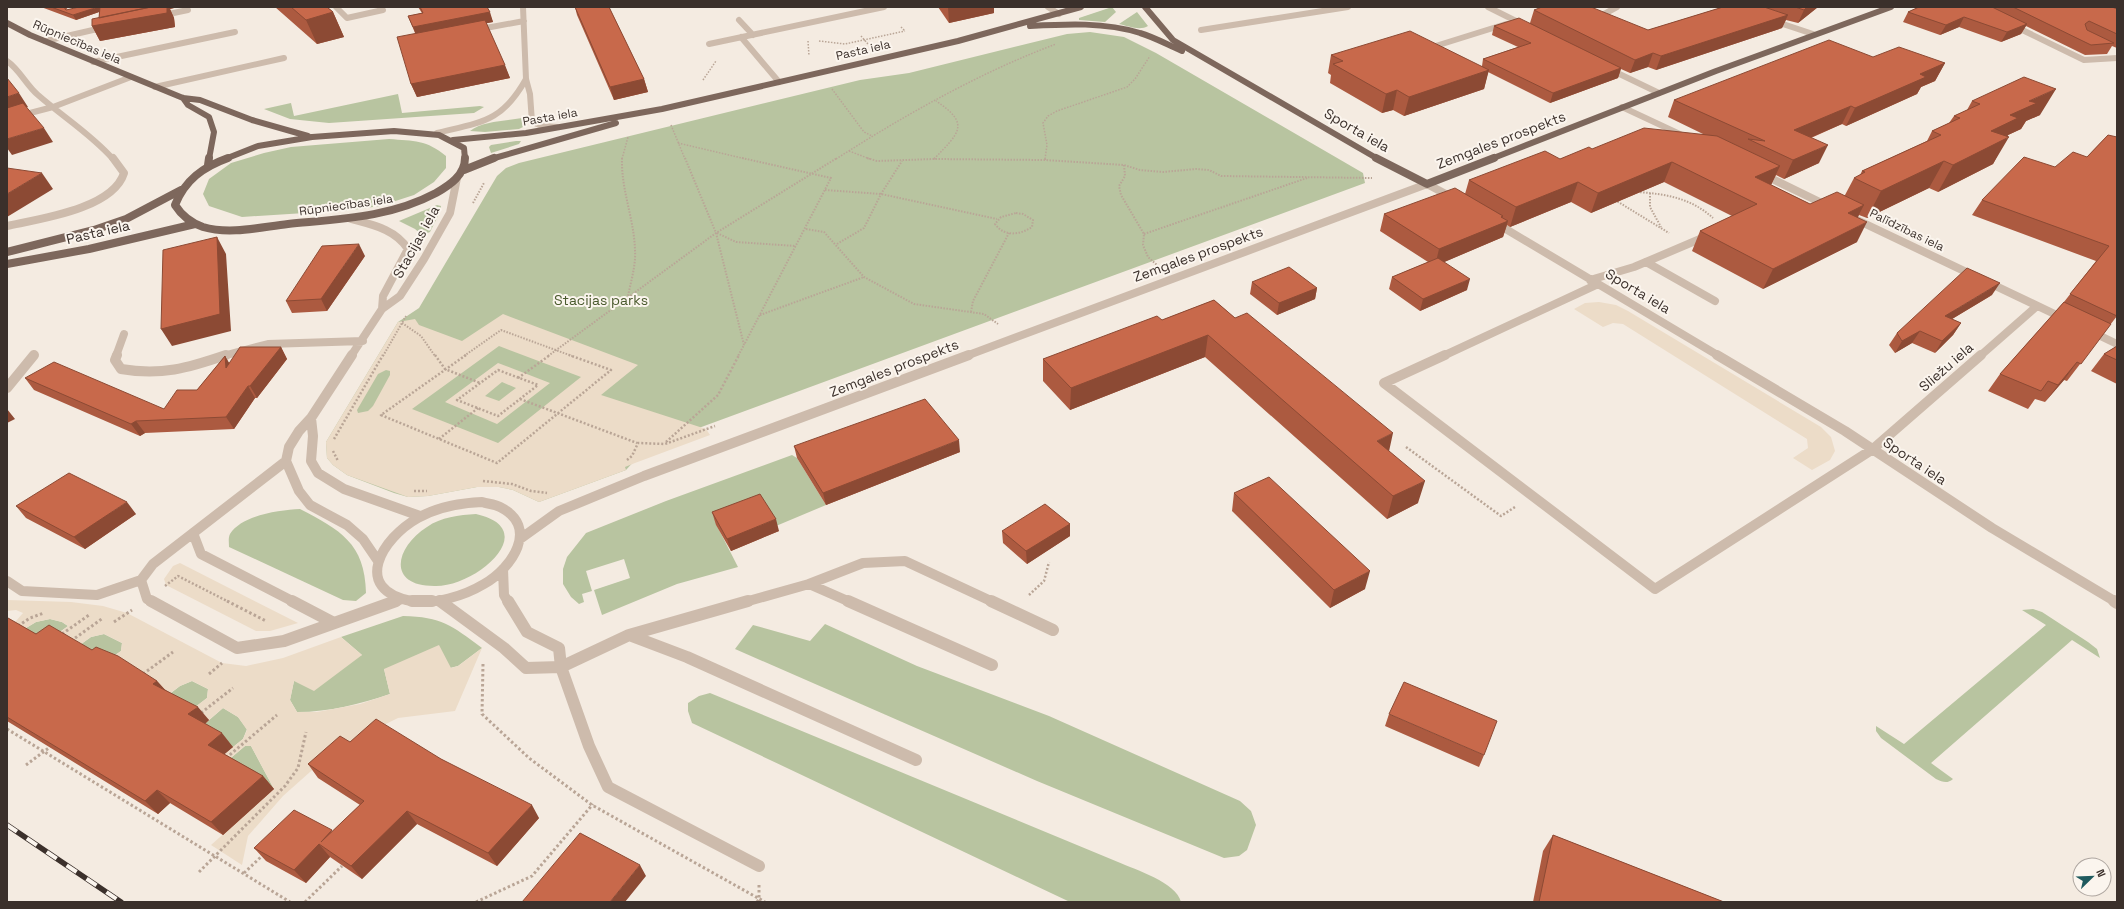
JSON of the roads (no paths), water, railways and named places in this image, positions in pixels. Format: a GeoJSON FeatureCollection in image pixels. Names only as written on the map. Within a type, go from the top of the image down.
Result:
{"type":"FeatureCollection","features":[{"type":"Feature","properties":{"kind":"main road","name":"Pasta iela"},"geometry":{"type":"LineString","coordinates":[[464,170],[495,157],[650,112],[1013,27],[1081,7]]}},
{"type":"Feature","properties":{"kind":"main road","name":"Sporta iela"},"geometry":{"type":"LineString","coordinates":[[1144,7],[1173,40],[1392,166],[1427,184]]}},
{"type":"Feature","properties":{"kind":"main road","name":"Zemgales prospekts"},"geometry":{"type":"LineString","coordinates":[[1427,184],[1813,34],[1891,7]]}},
{"type":"Feature","properties":{"kind":"main road","name":"Rūpniecības iela"},"geometry":{"type":"LineString","coordinates":[[7,24],[131,78],[183,98],[200,100],[252,120],[312,137]]}},
{"type":"Feature","properties":{"kind":"main road"},"geometry":{"type":"LineString","coordinates":[[1013,27],[1087,24],[1121,28],[1135,31],[1213,64]]}},
{"type":"Feature","properties":{"kind":"main road","name":"Rūpniecības iela"},"geometry":{"type":"LineString","coordinates":[[183,98],[188,105],[209,117],[214,132],[208,165]]}},
{"type":"Feature","properties":{"kind":"main road","name":"Pasta iela"},"geometry":{"type":"LineString","coordinates":[[453,140],[488,138],[650,112]]}},
{"type":"Feature","properties":{"kind":"main road","name":"Rūpniecības iela"},"geometry":{"type":"LineString","coordinates":[[394,131],[437,133],[453,140],[464,148],[466,159],[464,170],[457,178],[424,201],[404,209],[351,219],[232,229],[209,228],[195,224],[182,217],[175,205],[181,190],[208,165],[258,146],[312,137],[394,131]]}},
{"type":"Feature","properties":{"kind":"main road","name":"Pasta iela"},"geometry":{"type":"LineString","coordinates":[[7,252],[94,230],[126,219],[181,190]]}},
{"type":"Feature","properties":{"kind":"main road","name":"Pasta iela"},"geometry":{"type":"LineString","coordinates":[[7,264],[89,249],[195,224]]}},
{"type":"Feature","properties":{"kind":"street"},"geometry":{"type":"LineString","coordinates":[[336,7],[347,18],[383,10],[380,7]]}},
{"type":"Feature","properties":{"kind":"street"},"geometry":{"type":"LineString","coordinates":[[523,7],[526,79],[530,94],[530,112],[532,122],[542,126],[557,127]]}},
{"type":"Feature","properties":{"kind":"street"},"geometry":{"type":"LineString","coordinates":[[709,44],[884,7]]}},
{"type":"Feature","properties":{"kind":"street"},"geometry":{"type":"LineString","coordinates":[[1048,7],[1059,14]]}},
{"type":"Feature","properties":{"kind":"street"},"geometry":{"type":"LineString","coordinates":[[1201,30],[1348,7]]}},
{"type":"Feature","properties":{"kind":"street"},"geometry":{"type":"LineString","coordinates":[[1488,7],[1530,28]]}},
{"type":"Feature","properties":{"kind":"street"},"geometry":{"type":"LineString","coordinates":[[1588,16],[1595,20],[1617,7]]}},
{"type":"Feature","properties":{"kind":"street"},"geometry":{"type":"LineString","coordinates":[[149,18],[188,10]]}},
{"type":"Feature","properties":{"kind":"street"},"geometry":{"type":"LineString","coordinates":[[1764,18],[1813,34]]}},
{"type":"Feature","properties":{"kind":"street"},"geometry":{"type":"LineString","coordinates":[[739,20],[753,35]]}},
{"type":"Feature","properties":{"kind":"street"},"geometry":{"type":"LineString","coordinates":[[2002,20],[2084,60],[2091,62],[2117,58]]}},
{"type":"Feature","properties":{"kind":"street"},"geometry":{"type":"LineString","coordinates":[[464,32],[524,21]]}},
{"type":"Feature","properties":{"kind":"street"},"geometry":{"type":"LineString","coordinates":[[1424,49],[1516,21]]}},
{"type":"Feature","properties":{"kind":"street"},"geometry":{"type":"LineString","coordinates":[[46,41],[110,26]]}},
{"type":"Feature","properties":{"kind":"street"},"geometry":{"type":"LineString","coordinates":[[93,62],[236,32]]}},
{"type":"Feature","properties":{"kind":"street"},"geometry":{"type":"LineString","coordinates":[[741,37],[779,82]]}},
{"type":"Feature","properties":{"kind":"street"},"geometry":{"type":"LineString","coordinates":[[2110,49],[2117,53]]}},
{"type":"Feature","properties":{"kind":"street"},"geometry":{"type":"LineString","coordinates":[[155,87],[284,58]]}},
{"type":"Feature","properties":{"kind":"street"},"geometry":{"type":"LineString","coordinates":[[7,61],[17,68],[36,94],[68,117],[117,161],[124,173],[119,185],[106,196],[67,212],[7,226]]}},
{"type":"Feature","properties":{"kind":"street"},"geometry":{"type":"LineString","coordinates":[[1598,63],[1659,93]]}},
{"type":"Feature","properties":{"kind":"street"},"geometry":{"type":"LineString","coordinates":[[7,119],[53,107],[131,78]]}},
{"type":"Feature","properties":{"kind":"street"},"geometry":{"type":"LineString","coordinates":[[437,133],[467,126],[499,112],[513,101],[526,79]]}},
{"type":"Feature","properties":{"kind":"street"},"geometry":{"type":"LineString","coordinates":[[1622,107],[1693,141]]}},
{"type":"Feature","properties":{"kind":"street"},"geometry":{"type":"LineString","coordinates":[[1758,172],[1836,210]]}},
{"type":"Feature","properties":{"kind":"street","name":"Stacijas iela"},"geometry":{"type":"LineString","coordinates":[[382,309],[400,296],[424,259],[450,213],[457,178]]}},
{"type":"Feature","properties":{"kind":"street","name":"Sporta iela"},"geometry":{"type":"LineString","coordinates":[[1427,184],[1462,203]]}},
{"type":"Feature","properties":{"kind":"street","name":"Zemgales prospekts"},"geometry":{"type":"LineString","coordinates":[[520,539],[559,511],[644,476],[1427,184]]}},
{"type":"Feature","properties":{"kind":"street","name":"Sporta iela"},"geometry":{"type":"LineString","coordinates":[[1482,215],[1872,449],[1985,524],[2117,604]]}},
{"type":"Feature","properties":{"kind":"street","name":"Palīdzības iela"},"geometry":{"type":"LineString","coordinates":[[1851,217],[2070,322]]}},
{"type":"Feature","properties":{"kind":"street"},"geometry":{"type":"LineString","coordinates":[[351,219],[398,234],[404,240],[408,249],[383,296],[382,309],[363,341],[311,418],[299,431],[289,447],[286,461],[298,491],[310,505],[347,525],[363,539],[378,561]]}},
{"type":"Feature","properties":{"kind":"street"},"geometry":{"type":"LineString","coordinates":[[1594,282],[1646,262],[1720,230]]}},
{"type":"Feature","properties":{"kind":"street"},"geometry":{"type":"LineString","coordinates":[[1646,262],[1715,301]]}},
{"type":"Feature","properties":{"kind":"street","name":"Sliežu iela"},"geometry":{"type":"LineString","coordinates":[[1594,282],[1384,383],[1655,589],[1872,449],[2037,306]]}},
{"type":"Feature","properties":{"kind":"street"},"geometry":{"type":"LineString","coordinates":[[2084,328],[2117,344]]}},
{"type":"Feature","properties":{"kind":"street"},"geometry":{"type":"LineString","coordinates":[[124,334],[115,360],[121,368],[139,373],[174,372],[201,364],[235,350],[270,344],[363,341]]}},
{"type":"Feature","properties":{"kind":"street"},"geometry":{"type":"LineString","coordinates":[[7,388],[34,356]]}},
{"type":"Feature","properties":{"kind":"street"},"geometry":{"type":"LineString","coordinates":[[311,418],[313,435],[311,455],[312,464],[317,472],[335,486],[420,516]]}},
{"type":"Feature","properties":{"kind":"street"},"geometry":{"type":"LineString","coordinates":[[7,581],[22,591],[97,595],[141,580],[153,564],[286,461]]}},
{"type":"Feature","properties":{"kind":"street"},"geometry":{"type":"LineString","coordinates":[[462,503],[499,506],[512,514],[519,525],[520,539],[515,554],[503,569],[486,583],[464,594],[440,601],[420,602],[402,599],[386,591],[378,577],[378,561],[386,545],[401,529],[420,516],[441,508],[462,503]]}},
{"type":"Feature","properties":{"kind":"street"},"geometry":{"type":"LineString","coordinates":[[193,533],[201,554],[334,623]]}},
{"type":"Feature","properties":{"kind":"street"},"geometry":{"type":"LineString","coordinates":[[440,601],[504,648],[526,668],[561,667],[629,635],[809,584],[863,564],[905,561],[1053,630]]}},
{"type":"Feature","properties":{"kind":"street"},"geometry":{"type":"LineString","coordinates":[[503,569],[504,595],[527,632],[559,648],[561,667],[589,746],[608,787],[759,866]]}},
{"type":"Feature","properties":{"kind":"street"},"geometry":{"type":"LineString","coordinates":[[141,580],[147,598],[237,648],[284,641],[402,599]]}},
{"type":"Feature","properties":{"kind":"street"},"geometry":{"type":"LineString","coordinates":[[809,584],[992,665]]}},
{"type":"Feature","properties":{"kind":"street"},"geometry":{"type":"LineString","coordinates":[[629,635],[687,657],[916,760]]}},
{"type":"Feature","properties":{"kind":"railway"},"geometry":{"type":"LineString","coordinates":[[7,825],[121,902]]}},
{"type":"Feature","properties":{"kind":"park label","name":"Stacijas parks"},"geometry":{"type":"Point","coordinates":[601,300]}}]}
